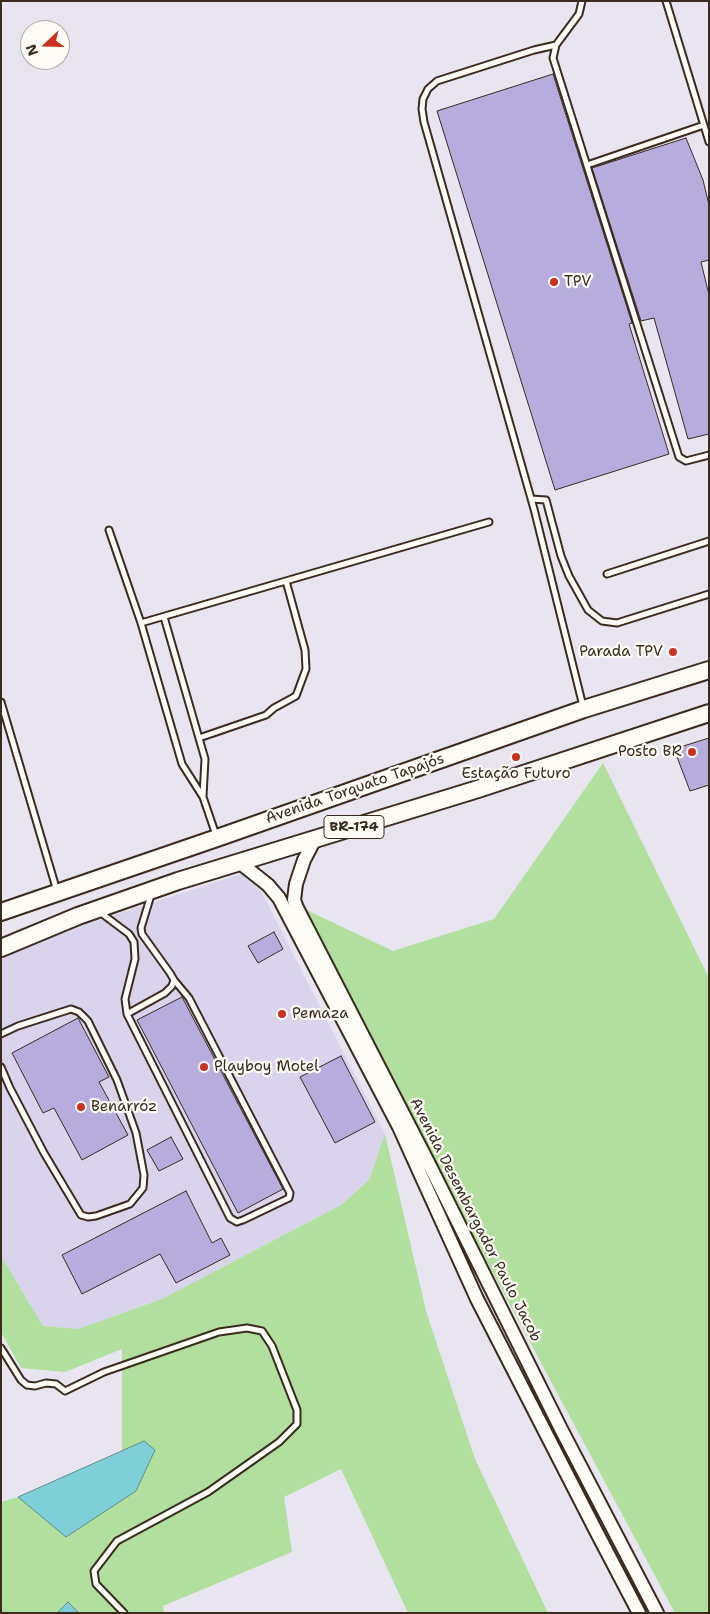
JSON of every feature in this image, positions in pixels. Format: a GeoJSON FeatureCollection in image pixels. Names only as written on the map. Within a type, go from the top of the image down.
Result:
{"type":"FeatureCollection","features":[{"type":"Feature","properties":{"kind":"highway","name":"Avenida Torquato Tapajós"},"geometry":{"type":"LineString","coordinates":[[1,912],[584,709],[709,670]]}},
{"type":"Feature","properties":{"kind":"highway","name":"BR-174"},"geometry":{"type":"LineString","coordinates":[[1,948],[78,916],[153,890],[478,790],[709,713]]}},
{"type":"Feature","properties":{"kind":"highway"},"geometry":{"type":"LineString","coordinates":[[1,936],[78,916]]}},
{"type":"Feature","properties":{"kind":"street","name":"Avenida Desembargador Paulo Jacob"},"geometry":{"type":"LineString","coordinates":[[315,839],[304,860],[296,884],[294,900],[297,908],[657,1613]]}},
{"type":"Feature","properties":{"kind":"street","name":"Avenida Desembargador Paulo Jacob"},"geometry":{"type":"LineString","coordinates":[[239,862],[268,885],[279,898],[399,1127],[493,1330],[639,1613]]}},
{"type":"Feature","properties":{"kind":"street"},"geometry":{"type":"LineString","coordinates":[[493,1330],[508,1323]]}},
{"type":"Feature","properties":{"kind":"lane"},"geometry":{"type":"LineString","coordinates":[[582,1],[579,14],[556,45],[552,58],[679,457],[686,461],[709,455]]}},
{"type":"Feature","properties":{"kind":"lane"},"geometry":{"type":"LineString","coordinates":[[666,1],[709,142]]}},
{"type":"Feature","properties":{"kind":"lane"},"geometry":{"type":"LineString","coordinates":[[556,45],[534,50],[437,81],[428,89],[423,99],[422,109],[424,122],[532,498],[584,709]]}},
{"type":"Feature","properties":{"kind":"lane"},"geometry":{"type":"LineString","coordinates":[[587,165],[704,125]]}},
{"type":"Feature","properties":{"kind":"lane"},"geometry":{"type":"LineString","coordinates":[[532,498],[546,500],[561,556],[569,576],[588,610],[602,621],[617,623],[709,594]]}},
{"type":"Feature","properties":{"kind":"lane"},"geometry":{"type":"LineString","coordinates":[[140,623],[489,522]]}},
{"type":"Feature","properties":{"kind":"lane"},"geometry":{"type":"LineString","coordinates":[[109,530],[140,623],[182,764],[203,797],[217,838]]}},
{"type":"Feature","properties":{"kind":"lane"},"geometry":{"type":"LineString","coordinates":[[607,574],[709,541]]}},
{"type":"Feature","properties":{"kind":"lane"},"geometry":{"type":"LineString","coordinates":[[199,738],[266,715],[274,708],[296,696],[306,669],[305,650],[286,581]]}},
{"type":"Feature","properties":{"kind":"lane"},"geometry":{"type":"LineString","coordinates":[[164,617],[205,759],[203,797]]}},
{"type":"Feature","properties":{"kind":"lane"},"geometry":{"type":"LineString","coordinates":[[1,702],[57,891]]}},
{"type":"Feature","properties":{"kind":"lane"},"geometry":{"type":"LineString","coordinates":[[97,909],[129,934],[134,942],[135,959],[125,999],[127,1014],[230,1218],[237,1222],[243,1220],[289,1198],[289,1187],[189,998],[142,934],[141,928],[153,890]]}},
{"type":"Feature","properties":{"kind":"lane"},"geometry":{"type":"LineString","coordinates":[[127,1014],[165,993],[172,986],[174,980]]}},
{"type":"Feature","properties":{"kind":"lane"},"geometry":{"type":"LineString","coordinates":[[1,1034],[18,1026],[71,1009],[79,1012],[88,1021],[117,1080],[136,1133],[144,1175],[143,1188],[130,1204],[88,1218],[81,1215],[44,1153],[1,1067]]}},
{"type":"Feature","properties":{"kind":"lane"},"geometry":{"type":"LineString","coordinates":[[1,1348],[17,1375],[27,1385],[56,1384],[65,1391],[104,1372],[219,1332],[247,1328],[262,1331],[272,1346],[297,1410],[297,1424],[279,1442],[208,1492],[116,1541],[94,1571],[96,1584],[124,1613]]}},
{"type":"Feature","properties":{"kind":"shaded area"},"geometry":{"type":"Polygon","coordinates":[[[241,874],[261,891],[385,1134],[369,1180],[341,1205],[162,1299],[78,1329],[43,1326],[1,1256],[1,958],[28,943],[241,874]]]}},
{"type":"Feature","properties":{"kind":"green space"},"geometry":{"type":"Polygon","coordinates":[[[603,763],[709,978],[709,1613],[675,1613],[296,905],[393,951],[494,919],[603,763]]]}},
{"type":"Feature","properties":{"kind":"green space"},"geometry":{"type":"Polygon","coordinates":[[[385,1134],[426,1311],[475,1459],[548,1613],[408,1613],[341,1469],[284,1497],[292,1552],[163,1606],[164,1613],[79,1613],[68,1602],[57,1613],[1,1613],[1,1502],[18,1497],[122,1451],[122,1349],[65,1372],[21,1368],[1,1332],[1,1256],[43,1326],[78,1329],[162,1299],[341,1205],[369,1180],[385,1134]]]}},
{"type":"Feature","properties":{"kind":"water"},"geometry":{"type":"Polygon","coordinates":[[[144,1441],[155,1450],[136,1491],[66,1537],[18,1497],[144,1441]]]}},
{"type":"Feature","properties":{"kind":"water"},"geometry":{"type":"Polygon","coordinates":[[[68,1602],[79,1613],[57,1613],[68,1602]]]}},
{"type":"Feature","properties":{"kind":"building","name":"TPV"},"geometry":{"type":"Polygon","coordinates":[[[553,74],[632,323],[629,324],[669,454],[555,490],[437,111],[553,74]]]}},
{"type":"Feature","properties":{"kind":"building"},"geometry":{"type":"Polygon","coordinates":[[[686,138],[703,180],[709,205],[709,260],[701,262],[709,295],[709,434],[688,439],[654,318],[641,321],[592,168],[686,138]]]}},
{"type":"Feature","properties":{"kind":"building"},"geometry":{"type":"Polygon","coordinates":[[[709,738],[709,785],[690,791],[674,749],[709,738]]]}},
{"type":"Feature","properties":{"kind":"building"},"geometry":{"type":"Polygon","coordinates":[[[274,932],[283,949],[258,963],[248,946],[274,932]]]}},
{"type":"Feature","properties":{"kind":"building"},"geometry":{"type":"Polygon","coordinates":[[[182,997],[283,1189],[238,1213],[137,1020],[182,997]]]}},
{"type":"Feature","properties":{"kind":"building"},"geometry":{"type":"Polygon","coordinates":[[[78,1018],[109,1077],[99,1082],[128,1135],[82,1160],[54,1108],[43,1113],[12,1053],[78,1018]]]}},
{"type":"Feature","properties":{"kind":"building"},"geometry":{"type":"Polygon","coordinates":[[[341,1056],[375,1122],[335,1143],[300,1077],[341,1056]]]}},
{"type":"Feature","properties":{"kind":"building"},"geometry":{"type":"Polygon","coordinates":[[[171,1137],[183,1159],[159,1171],[147,1150],[171,1137]]]}},
{"type":"Feature","properties":{"kind":"building"},"geometry":{"type":"Polygon","coordinates":[[[186,1191],[212,1243],[221,1238],[230,1255],[176,1283],[160,1254],[82,1294],[62,1255],[186,1191]]]}},
{"type":"Feature","properties":{"kind":"place","name":"TPV"},"geometry":{"type":"Point","coordinates":[554,282]}},
{"type":"Feature","properties":{"kind":"place","name":"Parada TPV"},"geometry":{"type":"Point","coordinates":[673,652]}},
{"type":"Feature","properties":{"kind":"place","name":"Posto BR"},"geometry":{"type":"Point","coordinates":[692,752]}},
{"type":"Feature","properties":{"kind":"place","name":"Estação Futuro"},"geometry":{"type":"Point","coordinates":[516,757]}},
{"type":"Feature","properties":{"kind":"place","name":"Pemaza"},"geometry":{"type":"Point","coordinates":[282,1014]}},
{"type":"Feature","properties":{"kind":"place","name":"Playboy Motel"},"geometry":{"type":"Point","coordinates":[204,1067]}},
{"type":"Feature","properties":{"kind":"place","name":"Benarróz"},"geometry":{"type":"Point","coordinates":[81,1107]}}]}
